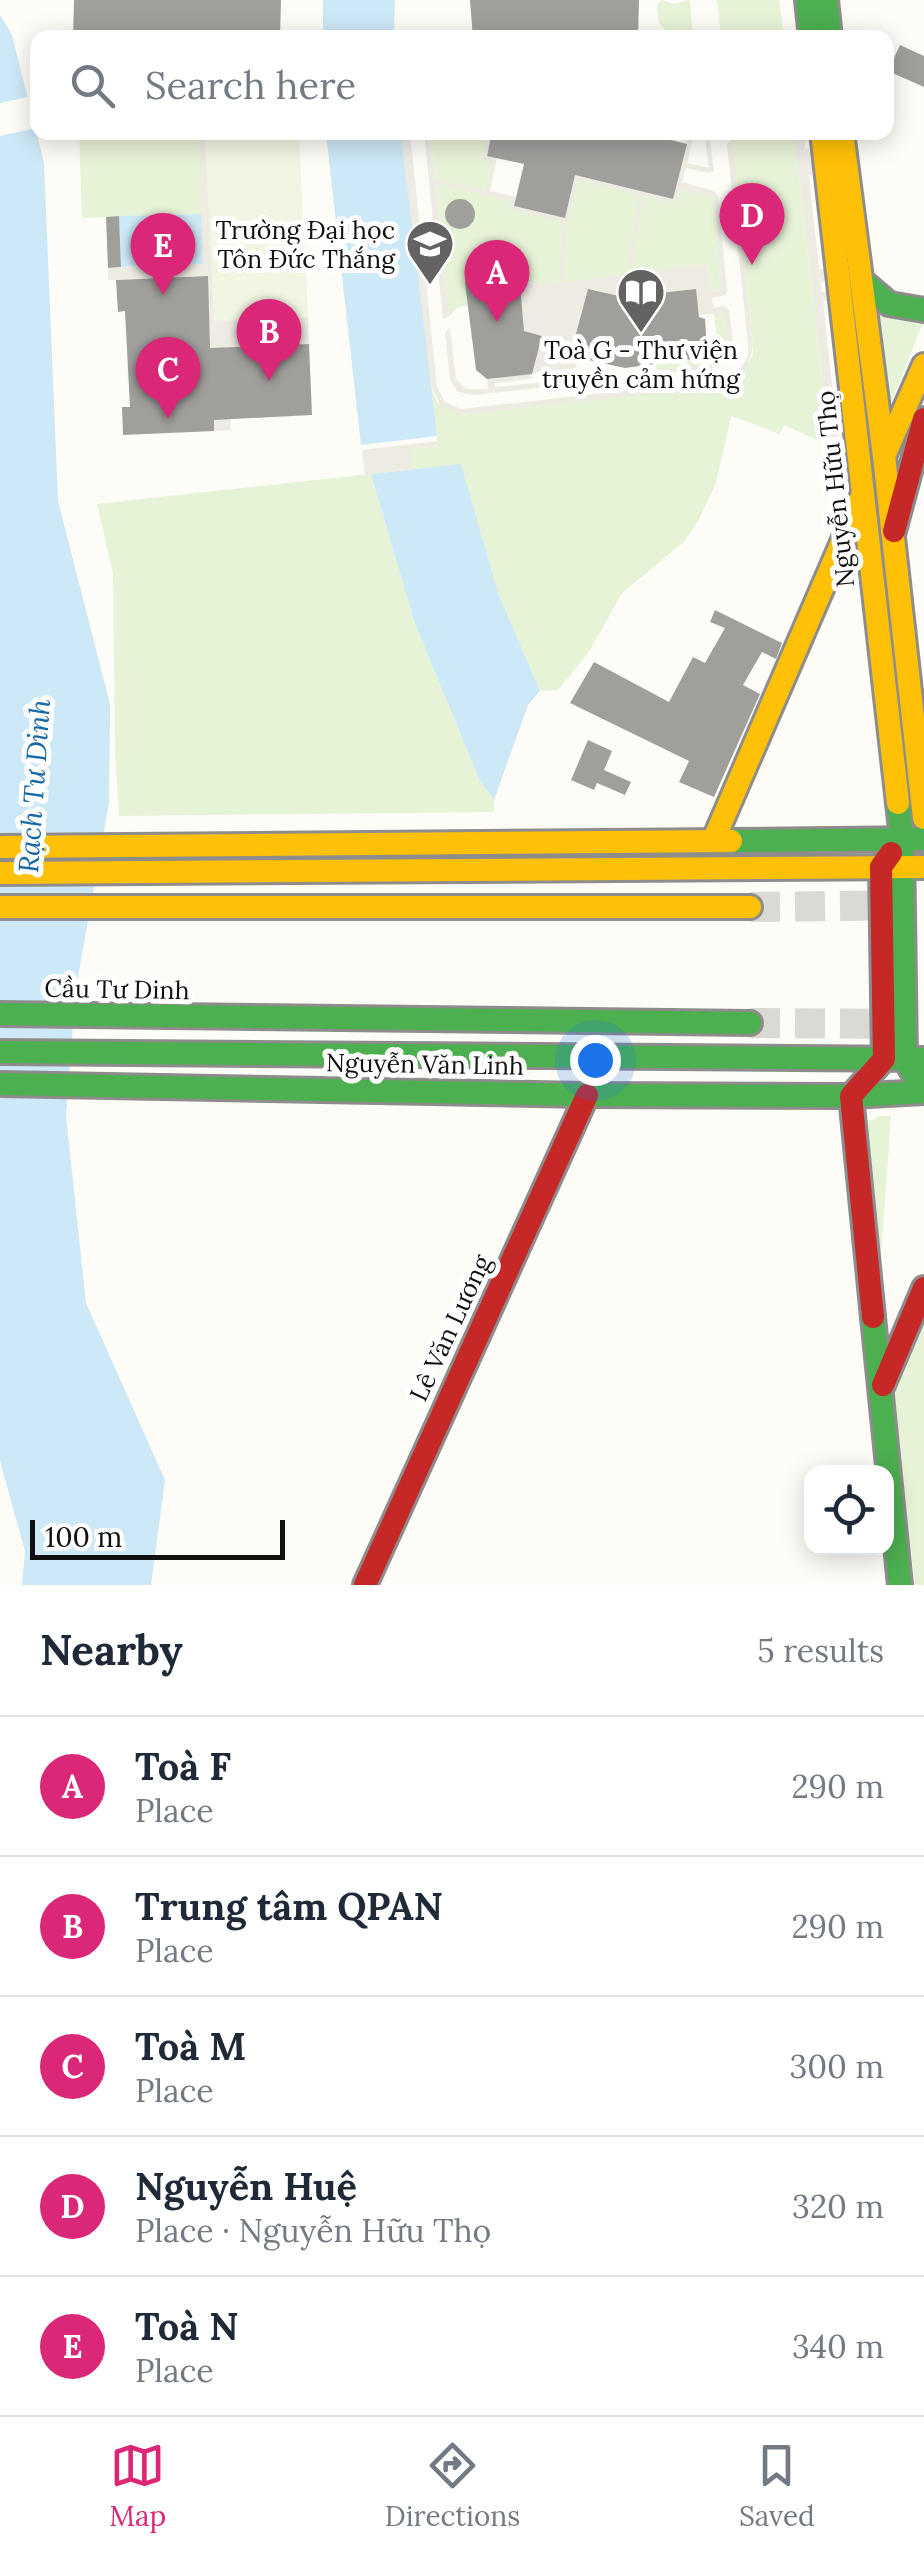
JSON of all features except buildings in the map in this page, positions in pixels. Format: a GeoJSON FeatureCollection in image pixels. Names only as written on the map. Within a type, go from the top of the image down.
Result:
{"type":"FeatureCollection","features":[{"type":"Feature","properties":{"kind":"main road"},"geometry":{"type":"LineString","coordinates":[[807,0],[811,30]]}},
{"type":"Feature","properties":{"kind":"main road"},"geometry":{"type":"LineString","coordinates":[[826,0],[829,30]]}},
{"type":"Feature","properties":{"kind":"main road","name":"Nguyễn Hữu Thọ"},"geometry":{"type":"LineString","coordinates":[[823,140],[863,494],[913,839],[902,867],[904,1059]]}},
{"type":"Feature","properties":{"kind":"main road","name":"Nguyễn Hữu Thọ"},"geometry":{"type":"LineString","coordinates":[[843,140],[884,456],[924,818]]}},
{"type":"Feature","properties":{"kind":"main road"},"geometry":{"type":"LineString","coordinates":[[861,280],[890,306],[924,310]]}},
{"type":"Feature","properties":{"kind":"main road"},"geometry":{"type":"LineString","coordinates":[[884,456],[924,365]]}},
{"type":"Feature","properties":{"kind":"main road"},"geometry":{"type":"LineString","coordinates":[[893,535],[924,419]]}},
{"type":"Feature","properties":{"kind":"main road"},"geometry":{"type":"LineString","coordinates":[[714,839],[863,494]]}},
{"type":"Feature","properties":{"kind":"main road"},"geometry":{"type":"LineString","coordinates":[[0,847],[913,839]]}},
{"type":"Feature","properties":{"kind":"main road"},"geometry":{"type":"LineString","coordinates":[[0,873],[902,867]]}},
{"type":"Feature","properties":{"kind":"main road"},"geometry":{"type":"LineString","coordinates":[[0,907],[750,906]]}},
{"type":"Feature","properties":{"kind":"main road","name":"Cầu Tư Dinh"},"geometry":{"type":"LineString","coordinates":[[0,1014],[750,1023]]}},
{"type":"Feature","properties":{"kind":"main road","name":"Nguyễn Văn Linh"},"geometry":{"type":"LineString","coordinates":[[0,1052],[904,1059]]}},
{"type":"Feature","properties":{"kind":"main road"},"geometry":{"type":"LineString","coordinates":[[900,1585],[851,1096],[904,1059],[924,1092]]}},
{"type":"Feature","properties":{"kind":"main road","name":"Nguyễn Văn Linh"},"geometry":{"type":"LineString","coordinates":[[0,1084],[587,1095],[851,1096],[924,1092]]}},
{"type":"Feature","properties":{"kind":"main road","name":"Lê Văn Lương"},"geometry":{"type":"LineString","coordinates":[[365,1585],[587,1095]]}},
{"type":"Feature","properties":{"kind":"main road"},"geometry":{"type":"LineString","coordinates":[[880,1390],[924,1288]]}},
{"type":"Feature","properties":{"kind":"green space"},"geometry":{"type":"Polygon","coordinates":[[[662,0],[673,4],[690,0],[692,30],[666,30],[659,23],[657,4],[662,0]]]}},
{"type":"Feature","properties":{"kind":"green space"},"geometry":{"type":"Polygon","coordinates":[[[717,0],[779,0],[783,30],[720,30],[717,0]]]}},
{"type":"Feature","properties":{"kind":"green space"},"geometry":{"type":"Polygon","coordinates":[[[79,140],[198,140],[201,214],[82,218],[79,140]]]}},
{"type":"Feature","properties":{"kind":"green space"},"geometry":{"type":"Polygon","coordinates":[[[205,140],[299,140],[308,317],[214,322],[205,140]]]}},
{"type":"Feature","properties":{"kind":"green space"},"geometry":{"type":"Polygon","coordinates":[[[431,140],[486,140],[482,158],[492,161],[485,190],[435,179],[431,140]]]}},
{"type":"Feature","properties":{"kind":"green space"},"geometry":{"type":"Polygon","coordinates":[[[795,140],[829,437],[820,441],[784,425],[780,434],[731,416],[716,483],[684,542],[622,593],[589,652],[558,690],[540,691],[498,593],[413,469],[410,449],[438,445],[430,383],[437,402],[461,415],[731,383],[753,356],[733,142],[795,140]]]}},
{"type":"Feature","properties":{"kind":"green space"},"geometry":{"type":"Polygon","coordinates":[[[578,179],[676,204],[680,189],[713,197],[721,290],[711,291],[707,264],[541,285],[471,272],[465,283],[468,306],[458,307],[449,316],[436,184],[511,201],[510,208],[567,222],[578,179]]]}},
{"type":"Feature","properties":{"kind":"green space"},"geometry":{"type":"Polygon","coordinates":[[[877,308],[924,320],[890,406],[877,308]]]}},
{"type":"Feature","properties":{"kind":"green space"},"geometry":{"type":"Polygon","coordinates":[[[723,312],[729,350],[723,362],[657,371],[656,364],[702,357],[709,348],[718,347],[714,313],[723,312]]]}},
{"type":"Feature","properties":{"kind":"green space"},"geometry":{"type":"Polygon","coordinates":[[[371,474],[414,621],[479,779],[494,800],[494,812],[119,816],[113,573],[97,504],[371,474]]]}},
{"type":"Feature","properties":{"kind":"green space"},"geometry":{"type":"Polygon","coordinates":[[[891,1116],[880,1269],[866,1132],[870,1121],[891,1116]]]}},
{"type":"Feature","properties":{"kind":"green space"},"geometry":{"type":"Polygon","coordinates":[[[924,1312],[924,1585],[915,1585],[893,1395],[924,1312]]]}},
{"type":"Feature","properties":{"kind":"shaded area"},"geometry":{"type":"Polygon","coordinates":[[[198,140],[205,140],[214,321],[308,317],[309,344],[227,348],[231,430],[214,431],[207,276],[108,280],[108,268],[202,264],[198,140]]]}},
{"type":"Feature","properties":{"kind":"shaded area"},"geometry":{"type":"Polygon","coordinates":[[[402,140],[411,140],[437,387],[445,402],[461,409],[722,380],[739,372],[748,355],[748,345],[727,144],[736,140],[753,347],[746,373],[724,385],[461,415],[441,406],[430,383],[402,140]]]}},
{"type":"Feature","properties":{"kind":"shaded area"},"geometry":{"type":"Polygon","coordinates":[[[425,140],[431,140],[435,179],[485,190],[492,162],[482,159],[486,140],[490,140],[487,155],[497,158],[490,191],[516,197],[514,206],[564,218],[575,175],[673,199],[687,140],[692,140],[687,163],[709,168],[705,140],[710,140],[714,171],[686,168],[682,182],[714,191],[718,196],[727,291],[712,298],[713,308],[724,306],[729,310],[734,351],[730,361],[719,367],[630,378],[629,374],[723,362],[729,350],[723,313],[699,315],[693,290],[624,297],[592,289],[587,292],[571,351],[578,358],[576,368],[532,373],[541,336],[524,331],[520,280],[541,285],[558,283],[564,223],[510,209],[510,201],[436,184],[449,316],[443,319],[425,140]],[[578,180],[567,223],[562,282],[627,274],[639,195],[578,180]],[[681,189],[676,204],[643,196],[631,273],[707,264],[711,291],[721,290],[713,197],[681,189]]]}},
{"type":"Feature","properties":{"kind":"shaded area"},"geometry":{"type":"Polygon","coordinates":[[[795,140],[810,140],[805,141],[805,149],[815,149],[817,174],[809,175],[819,269],[828,269],[829,280],[820,282],[822,292],[830,291],[831,300],[823,301],[834,403],[842,403],[845,436],[829,437],[795,140]]]}},
{"type":"Feature","properties":{"kind":"shaded area"},"geometry":{"type":"Polygon","coordinates":[[[450,327],[456,379],[466,389],[488,389],[487,379],[532,373],[532,379],[495,383],[495,387],[617,375],[620,379],[474,395],[458,392],[450,380],[445,333],[450,327]]]}},
{"type":"Feature","properties":{"kind":"shaded area"},"geometry":{"type":"Polygon","coordinates":[[[438,441],[438,445],[411,449],[413,469],[365,475],[362,450],[438,441]]]}},
{"type":"Feature","properties":{"kind":"water"},"geometry":{"type":"Polygon","coordinates":[[[323,0],[395,0],[394,30],[323,30],[323,0]]]}},
{"type":"Feature","properties":{"kind":"water","name":"Rạch Tư Dinh"},"geometry":{"type":"Polygon","coordinates":[[[0,15],[12,35],[30,107],[30,140],[38,140],[44,163],[58,501],[110,704],[109,803],[76,988],[66,1116],[86,1303],[165,1480],[151,1585],[22,1585],[25,1551],[0,1461],[0,15]]]}},
{"type":"Feature","properties":{"kind":"water"},"geometry":{"type":"Polygon","coordinates":[[[327,140],[402,140],[437,436],[361,445],[327,140]]]}},
{"type":"Feature","properties":{"kind":"water"},"geometry":{"type":"Polygon","coordinates":[[[201,214],[203,264],[121,267],[119,216],[201,214]]]}},
{"type":"Feature","properties":{"kind":"water"},"geometry":{"type":"Polygon","coordinates":[[[461,464],[498,593],[540,691],[528,705],[494,800],[479,779],[414,621],[371,474],[461,464]]]}},
{"type":"Feature","properties":{"kind":"pier"},"geometry":{"type":"Polygon","coordinates":[[[30,96],[30,130],[0,136],[0,103],[30,96]]]}},
{"type":"Feature","properties":{"kind":"tunnel"},"geometry":{"type":"LineString","coordinates":[[750,907],[924,905]]}},
{"type":"Feature","properties":{"kind":"tunnel"},"geometry":{"type":"LineString","coordinates":[[750,1023],[924,1024]]}},
{"type":"Feature","properties":{"kind":"traffic: fast"},"geometry":{"type":"LineString","coordinates":[[807,0],[810,30]]}},
{"type":"Feature","properties":{"kind":"traffic: fast"},"geometry":{"type":"LineString","coordinates":[[826,0],[829,30]]}},
{"type":"Feature","properties":{"kind":"traffic: fast"},"geometry":{"type":"LineString","coordinates":[[861,280],[889,304],[924,310]]}},
{"type":"Feature","properties":{"kind":"traffic: fast"},"geometry":{"type":"LineString","coordinates":[[898,803],[902,839],[905,1059],[924,1092]]}},
{"type":"Feature","properties":{"kind":"traffic: fast"},"geometry":{"type":"LineString","coordinates":[[731,841],[924,839]]}},
{"type":"Feature","properties":{"kind":"traffic: fast"},"geometry":{"type":"LineString","coordinates":[[0,1014],[750,1023]]}},
{"type":"Feature","properties":{"kind":"traffic: fast"},"geometry":{"type":"LineString","coordinates":[[0,1052],[924,1059]]}},
{"type":"Feature","properties":{"kind":"traffic: fast"},"geometry":{"type":"LineString","coordinates":[[0,1084],[587,1095],[851,1096],[924,1092]]}},
{"type":"Feature","properties":{"kind":"traffic: fast"},"geometry":{"type":"LineString","coordinates":[[873,1317],[900,1585]]}},
{"type":"Feature","properties":{"kind":"traffic: slow"},"geometry":{"type":"LineString","coordinates":[[823,140],[898,803]]}},
{"type":"Feature","properties":{"kind":"traffic: slow"},"geometry":{"type":"LineString","coordinates":[[843,140],[884,456],[924,818]]}},
{"type":"Feature","properties":{"kind":"traffic: slow"},"geometry":{"type":"LineString","coordinates":[[884,456],[924,365]]}},
{"type":"Feature","properties":{"kind":"traffic: slow"},"geometry":{"type":"LineString","coordinates":[[714,839],[863,494]]}},
{"type":"Feature","properties":{"kind":"traffic: slow"},"geometry":{"type":"LineString","coordinates":[[0,847],[731,841]]}},
{"type":"Feature","properties":{"kind":"traffic: slow"},"geometry":{"type":"LineString","coordinates":[[0,873],[924,867]]}},
{"type":"Feature","properties":{"kind":"traffic: slow"},"geometry":{"type":"LineString","coordinates":[[0,907],[750,907]]}},
{"type":"Feature","properties":{"kind":"traffic: jam"},"geometry":{"type":"LineString","coordinates":[[894,531],[924,419]]}},
{"type":"Feature","properties":{"kind":"traffic: jam"},"geometry":{"type":"LineString","coordinates":[[873,1317],[851,1096],[884,1059],[881,867],[891,853]]}},
{"type":"Feature","properties":{"kind":"traffic: jam"},"geometry":{"type":"LineString","coordinates":[[365,1585],[587,1095]]}},
{"type":"Feature","properties":{"kind":"traffic: jam"},"geometry":{"type":"LineString","coordinates":[[883,1385],[924,1288]]}},
{"type":"Feature","properties":{"kind":"place","name":"Nguyễn Huệ"},"geometry":{"type":"Point","coordinates":[752,265]}},
{"type":"Feature","properties":{"kind":"place","name":"Trường Đại học Tôn Đức Thắng"},"geometry":{"type":"Point","coordinates":[430,286]}},
{"type":"Feature","properties":{"kind":"place","name":"Toà N"},"geometry":{"type":"Point","coordinates":[163,295]}},
{"type":"Feature","properties":{"kind":"place","name":"Toà F"},"geometry":{"type":"Point","coordinates":[497,322]}},
{"type":"Feature","properties":{"kind":"place","name":"Toà G - Thư viện truyền cảm hứng"},"geometry":{"type":"Point","coordinates":[641,334]}},
{"type":"Feature","properties":{"kind":"place","name":"Trung tâm QPAN"},"geometry":{"type":"Point","coordinates":[269,381]}},
{"type":"Feature","properties":{"kind":"place","name":"Toà M"},"geometry":{"type":"Point","coordinates":[168,419]}}]}
